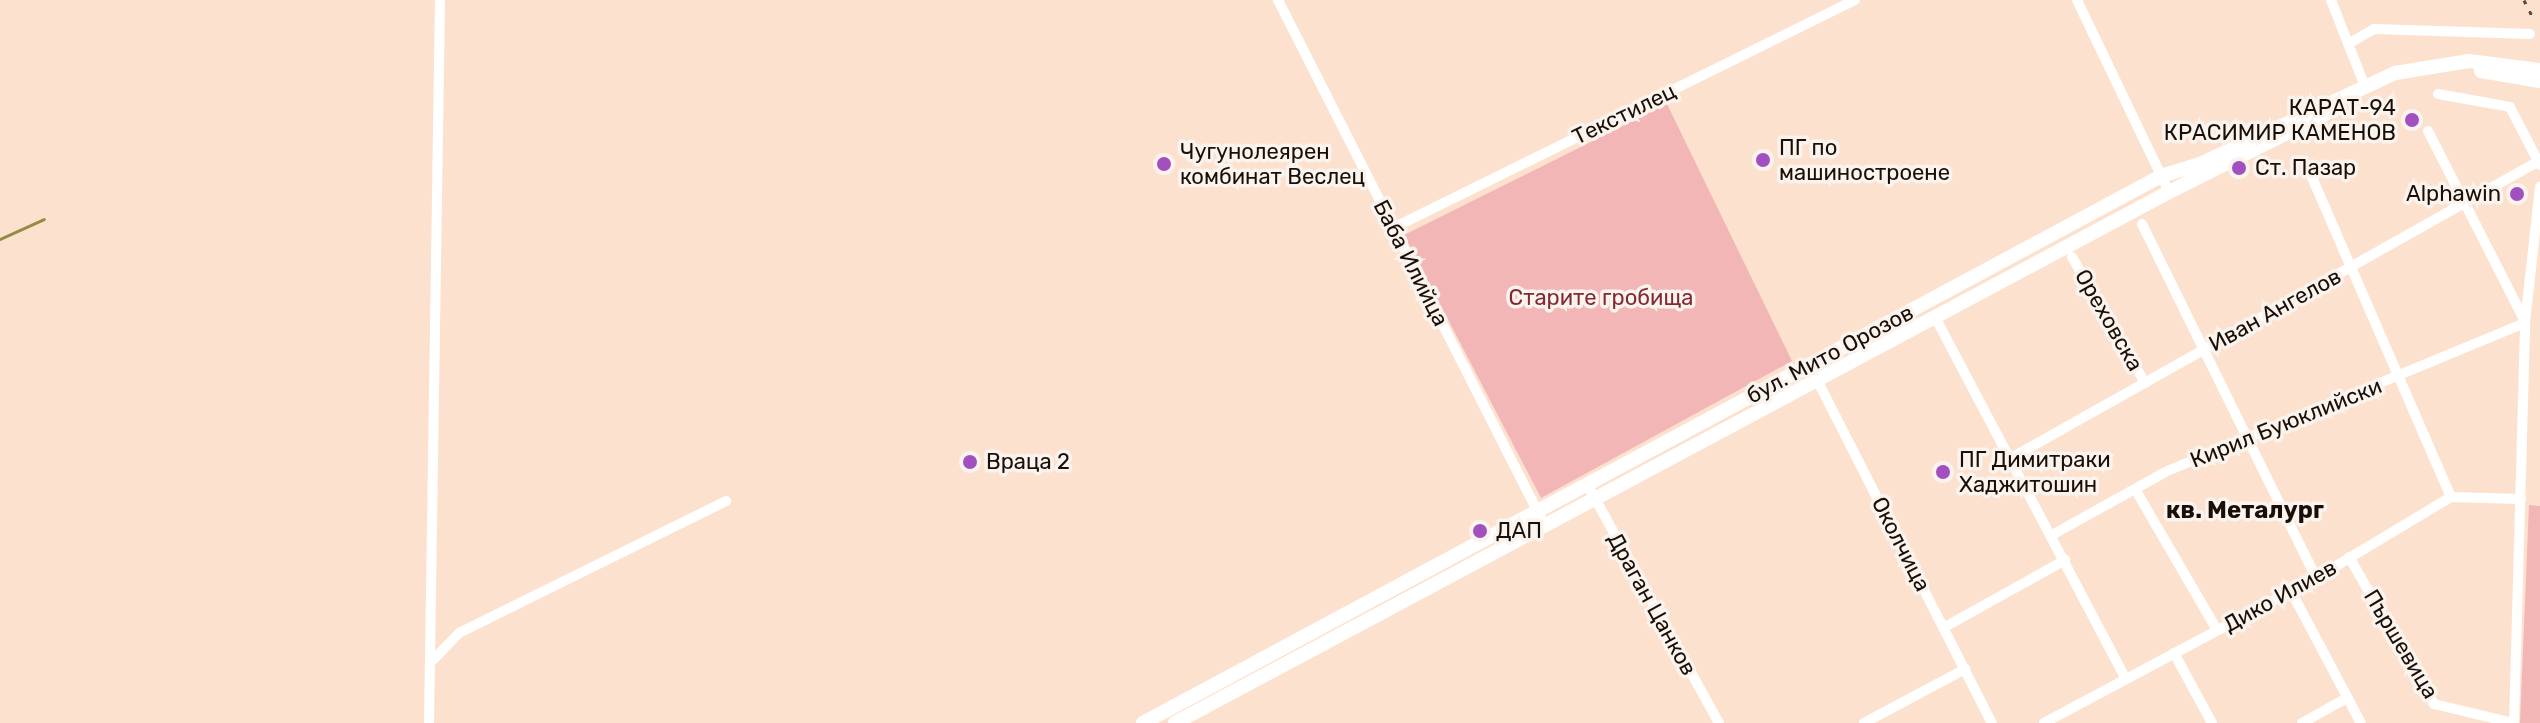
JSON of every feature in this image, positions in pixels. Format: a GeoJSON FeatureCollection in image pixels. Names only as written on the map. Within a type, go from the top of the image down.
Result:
{"type":"FeatureCollection","features":[{"type":"Feature","properties":{"kind":"main road","name":"бул. Мито Орозов"},"geometry":{"type":"LineString","coordinates":[[1143,723],[2161,176],[2200,164],[2364,84],[2417,67],[2469,61],[2540,70]]}},
{"type":"Feature","properties":{"kind":"main road","name":"бул. Мито Орозов"},"geometry":{"type":"LineString","coordinates":[[1175,723],[2169,192],[2398,81],[2467,71],[2540,81]]}},
{"type":"Feature","properties":{"kind":"street"},"geometry":{"type":"LineString","coordinates":[[429,723],[433,660],[440,0]]}},
{"type":"Feature","properties":{"kind":"street","name":"Баба Илийца"},"geometry":{"type":"LineString","coordinates":[[1278,0],[1545,526]]}},
{"type":"Feature","properties":{"kind":"street","name":"Текстилец"},"geometry":{"type":"LineString","coordinates":[[1393,228],[1855,0]]}},
{"type":"Feature","properties":{"kind":"street"},"geometry":{"type":"LineString","coordinates":[[2077,0],[2169,192]]}},
{"type":"Feature","properties":{"kind":"street"},"geometry":{"type":"LineString","coordinates":[[2331,0],[2364,84]]}},
{"type":"Feature","properties":{"kind":"street"},"geometry":{"type":"LineString","coordinates":[[2348,44],[2374,29],[2530,34]]}},
{"type":"Feature","properties":{"kind":"street"},"geometry":{"type":"LineString","coordinates":[[2438,94],[2510,107],[2540,163]]}},
{"type":"Feature","properties":{"kind":"street"},"geometry":{"type":"LineString","coordinates":[[2428,131],[2525,323]]}},
{"type":"Feature","properties":{"kind":"street","name":"Иван Ангелов"},"geometry":{"type":"LineString","coordinates":[[2011,458],[2540,163]]}},
{"type":"Feature","properties":{"kind":"street"},"geometry":{"type":"LineString","coordinates":[[2307,166],[2354,265],[2451,497],[2521,499]]}},
{"type":"Feature","properties":{"kind":"street"},"geometry":{"type":"LineString","coordinates":[[2514,723],[2525,323],[2540,187]]}},
{"type":"Feature","properties":{"kind":"street"},"geometry":{"type":"LineString","coordinates":[[2142,224],[2316,578]]}},
{"type":"Feature","properties":{"kind":"street","name":"Ореховска"},"geometry":{"type":"LineString","coordinates":[[2072,257],[2145,383]]}},
{"type":"Feature","properties":{"kind":"street"},"geometry":{"type":"LineString","coordinates":[[1935,317],[2126,679]]}},
{"type":"Feature","properties":{"kind":"street","name":"Кирил Буюклийски"},"geometry":{"type":"LineString","coordinates":[[2052,535],[2135,489],[2248,438],[2525,323]]}},
{"type":"Feature","properties":{"kind":"street","name":"Околчица"},"geometry":{"type":"LineString","coordinates":[[1809,365],[1992,723]]}},
{"type":"Feature","properties":{"kind":"street","name":"Драган Цанков"},"geometry":{"type":"LineString","coordinates":[[1587,484],[1719,723]]}},
{"type":"Feature","properties":{"kind":"street"},"geometry":{"type":"LineString","coordinates":[[2135,489],[2217,630]]}},
{"type":"Feature","properties":{"kind":"street","name":"Дико Илиев"},"geometry":{"type":"LineString","coordinates":[[2044,723],[2316,578],[2451,497]]}},
{"type":"Feature","properties":{"kind":"street"},"geometry":{"type":"LineString","coordinates":[[433,660],[459,633],[726,501]]}},
{"type":"Feature","properties":{"kind":"street","name":"Пършевица"},"geometry":{"type":"LineString","coordinates":[[2349,557],[2434,704],[2514,723]]}},
{"type":"Feature","properties":{"kind":"street"},"geometry":{"type":"LineString","coordinates":[[1943,628],[2065,560]]}},
{"type":"Feature","properties":{"kind":"street"},"geometry":{"type":"LineString","coordinates":[[2291,591],[2361,723]]}},
{"type":"Feature","properties":{"kind":"street"},"geometry":{"type":"LineString","coordinates":[[2174,653],[2212,723]]}},
{"type":"Feature","properties":{"kind":"street"},"geometry":{"type":"LineString","coordinates":[[1864,723],[1965,669]]}},
{"type":"Feature","properties":{"kind":"street"},"geometry":{"type":"LineString","coordinates":[[2302,723],[2347,698]]}},
{"type":"Feature","properties":{"kind":"green space","name":"Старите гробища"},"geometry":{"type":"Polygon","coordinates":[[[1667,104],[1792,361],[1541,498],[1404,235],[1667,104]]]}},
{"type":"Feature","properties":{"kind":"green space"},"geometry":{"type":"Polygon","coordinates":[[[2529,505],[2540,506],[2540,723],[2520,723],[2529,505]]]}},
{"type":"Feature","properties":{"kind":"waterway"},"geometry":{"type":"LineString","coordinates":[[0,239],[44,219]]}},
{"type":"Feature","properties":{"kind":"railway"},"geometry":{"type":"LineString","coordinates":[[2524,0],[2534,20]]}},
{"type":"Feature","properties":{"kind":"place","name":"КАРАТ-94 КРАСИМИР КАМЕНОВ"},"geometry":{"type":"Point","coordinates":[2412,120]}},
{"type":"Feature","properties":{"kind":"place","name":"ПГ по машиностроене"},"geometry":{"type":"Point","coordinates":[1763,160]}},
{"type":"Feature","properties":{"kind":"place","name":"Чугунолеярен комбинат Веслец"},"geometry":{"type":"Point","coordinates":[1164,164]}},
{"type":"Feature","properties":{"kind":"place","name":"Ст. Пазар"},"geometry":{"type":"Point","coordinates":[2239,168]}},
{"type":"Feature","properties":{"kind":"place","name":"Alphawin"},"geometry":{"type":"Point","coordinates":[2517,194]}},
{"type":"Feature","properties":{"kind":"place","name":"Враца 2"},"geometry":{"type":"Point","coordinates":[970,462]}},
{"type":"Feature","properties":{"kind":"place","name":"ПГ Димитраки Хаджитошин"},"geometry":{"type":"Point","coordinates":[1943,472]}},
{"type":"Feature","properties":{"kind":"place","name":"ДАП"},"geometry":{"type":"Point","coordinates":[1480,531]}},
{"type":"Feature","properties":{"kind":"district","name":"кв. Металург"},"geometry":{"type":"Point","coordinates":[2245,511]}}]}
